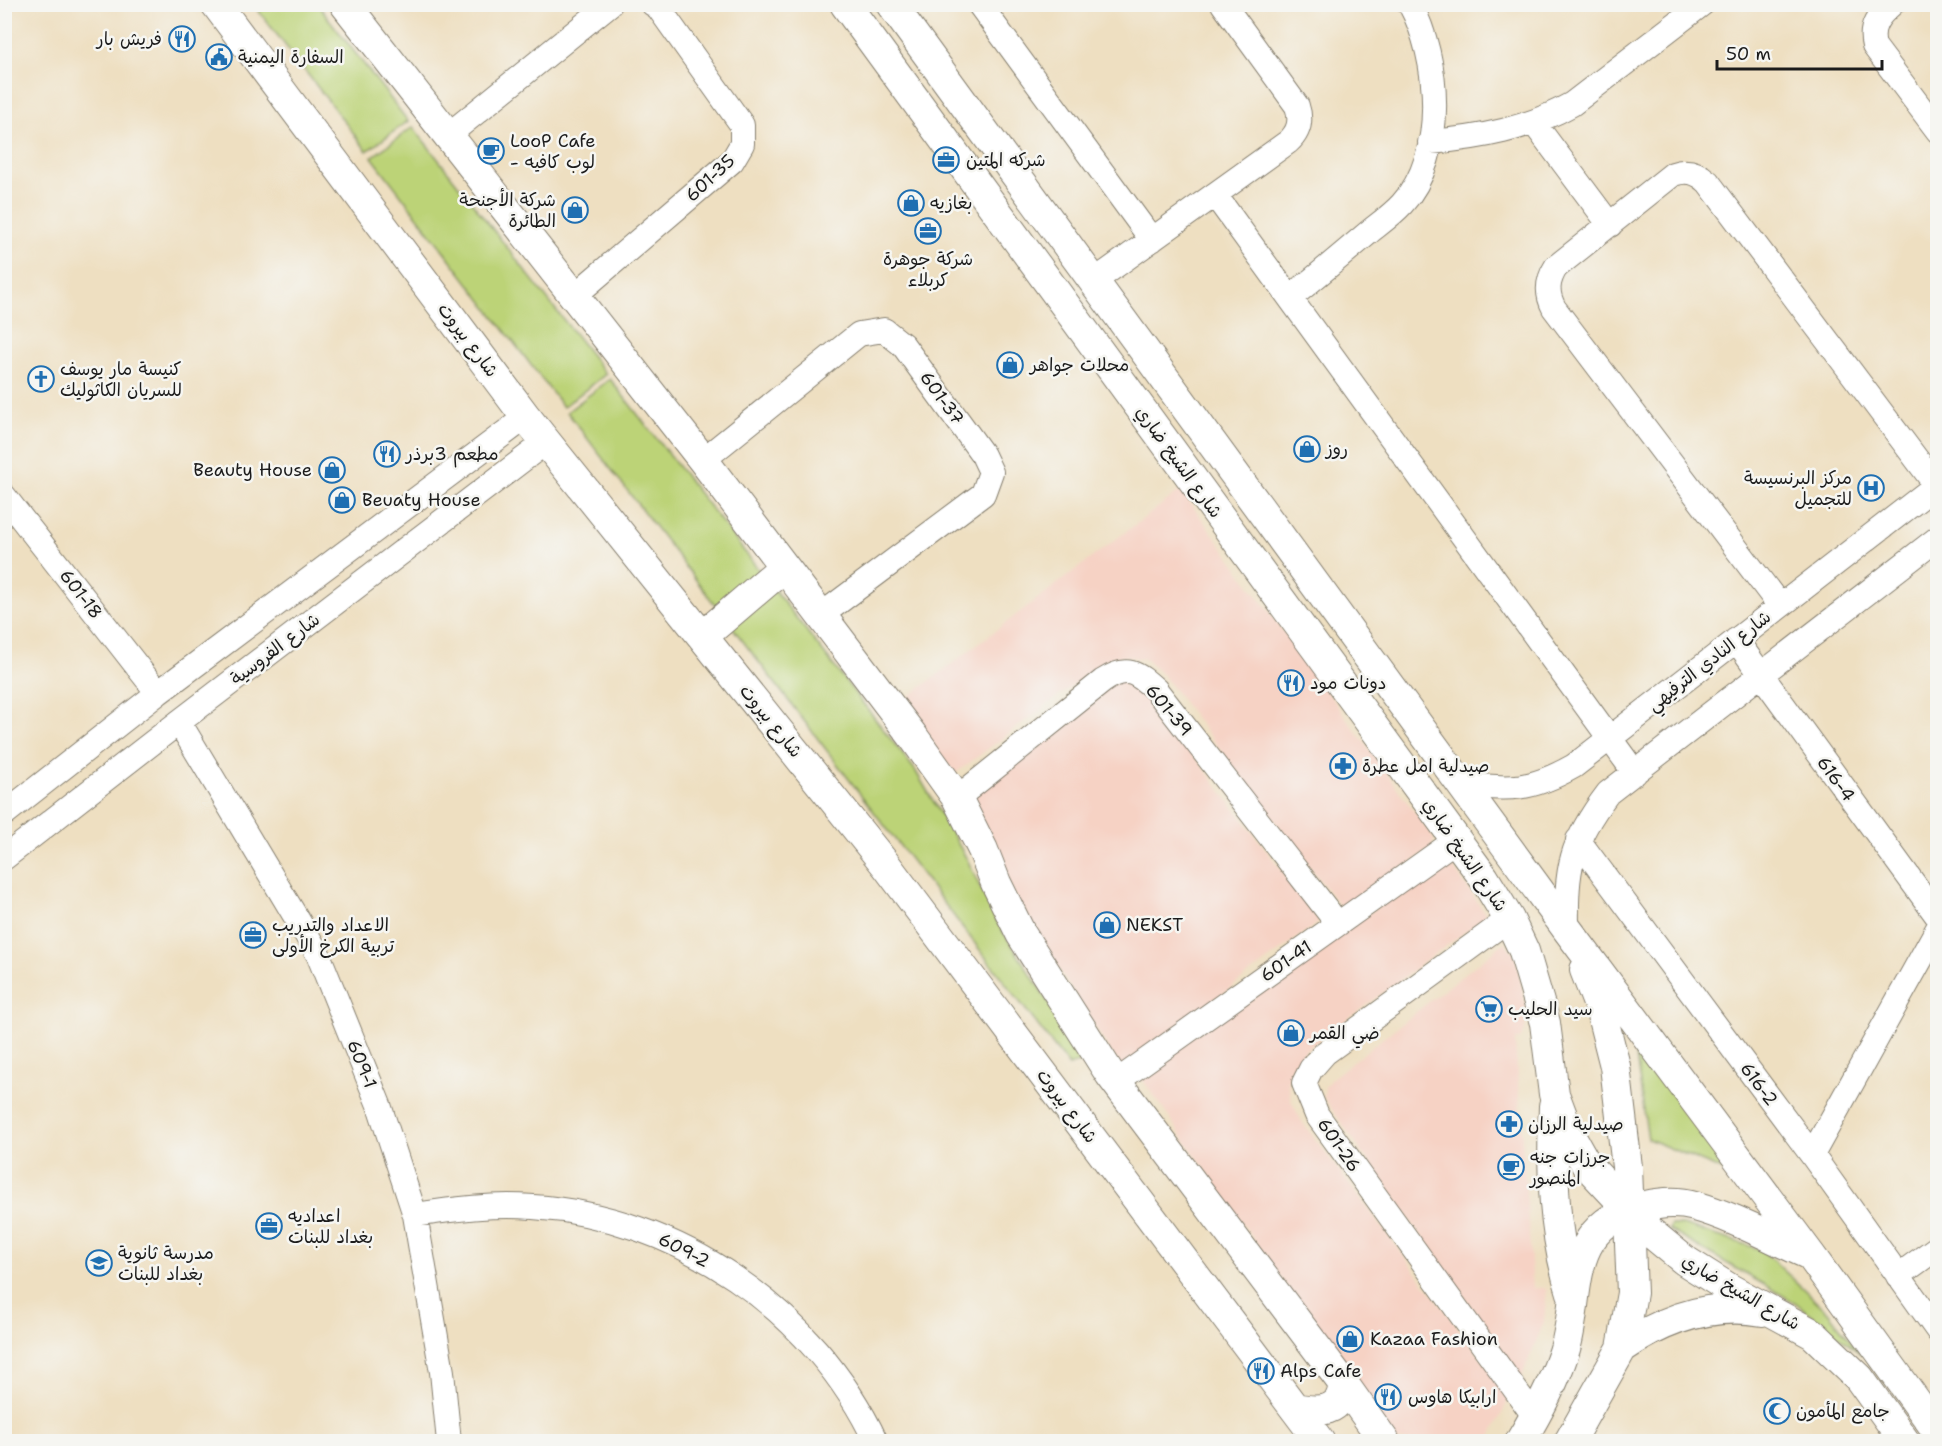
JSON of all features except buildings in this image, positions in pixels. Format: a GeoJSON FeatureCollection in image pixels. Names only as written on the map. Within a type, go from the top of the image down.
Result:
{"type":"FeatureCollection","features":[{"type":"Feature","properties":{"kind":"main road","name":"شارع بيروت"},"geometry":{"type":"LineString","coordinates":[[216,4],[526,417],[886,865],[1320,1442]]}},
{"type":"Feature","properties":{"kind":"main road"},"geometry":{"type":"LineString","coordinates":[[345,4],[703,460],[912,735],[957,798],[1022,934],[1116,1082],[1385,1442]]}},
{"type":"Feature","properties":{"kind":"main road","name":"شارع الشيخ ضاري"},"geometry":{"type":"LineString","coordinates":[[845,4],[1484,878],[1509,919],[1524,951],[1545,1023],[1554,1094],[1569,1134],[1582,1158],[1596,1176],[1665,1246],[1730,1289],[1813,1334],[1859,1378],[1905,1442]]}},
{"type":"Feature","properties":{"kind":"main road","name":"شارع الشيخ ضاري"},"geometry":{"type":"LineString","coordinates":[[891,4],[1938,1432]]}},
{"type":"Feature","properties":{"kind":"main road"},"geometry":{"type":"LineString","coordinates":[[910,4],[916,39]]}},
{"type":"Feature","properties":{"kind":"main road"},"geometry":{"type":"LineString","coordinates":[[703,636],[784,567]]}},
{"type":"Feature","properties":{"kind":"main road"},"geometry":{"type":"LineString","coordinates":[[1567,929],[1601,1011],[1615,1066],[1624,1137],[1632,1293],[1622,1348],[1569,1442]]}},
{"type":"Feature","properties":{"kind":"main road"},"geometry":{"type":"LineString","coordinates":[[1554,1094],[1552,1175],[1554,1205],[1564,1266],[1573,1296]]}},
{"type":"Feature","properties":{"kind":"main road"},"geometry":{"type":"LineString","coordinates":[[1527,1429],[1565,1351],[1577,1274],[1589,1244],[1601,1228],[1629,1210],[1664,1202],[1694,1205],[1810,1256]]}},
{"type":"Feature","properties":{"kind":"main road"},"geometry":{"type":"LineString","coordinates":[[1622,1348],[1658,1325],[1702,1311],[1727,1308],[1777,1313]]}},
{"type":"Feature","properties":{"kind":"main road"},"geometry":{"type":"LineString","coordinates":[[1295,1408],[1313,1412],[1327,1410],[1341,1396],[1343,1383]]}},
{"type":"Feature","properties":{"kind":"street"},"geometry":{"type":"LineString","coordinates":[[447,136],[610,4]]}},
{"type":"Feature","properties":{"kind":"street","name":"601-35"},"geometry":{"type":"LineString","coordinates":[[574,296],[732,161],[742,144],[742,126],[658,7],[653,4]]}},
{"type":"Feature","properties":{"kind":"street"},"geometry":{"type":"LineString","coordinates":[[979,4],[1152,240]]}},
{"type":"Feature","properties":{"kind":"street"},"geometry":{"type":"LineString","coordinates":[[1094,282],[1288,142],[1298,130],[1300,122],[1297,106],[1223,4]]}},
{"type":"Feature","properties":{"kind":"street"},"geometry":{"type":"LineString","coordinates":[[1290,298],[1402,205],[1420,176],[1430,142],[1434,98],[1424,36],[1410,4]]}},
{"type":"Feature","properties":{"kind":"street"},"geometry":{"type":"LineString","coordinates":[[1430,142],[1484,136],[1534,123],[1572,104],[1702,4]]}},
{"type":"Feature","properties":{"kind":"street"},"geometry":{"type":"LineString","coordinates":[[1892,4],[1874,24],[1872,39],[1874,46],[1938,131]]}},
{"type":"Feature","properties":{"kind":"street"},"geometry":{"type":"LineString","coordinates":[[1534,123],[1610,225]]}},
{"type":"Feature","properties":{"kind":"street"},"geometry":{"type":"LineString","coordinates":[[1780,606],[1550,300],[1548,283],[1557,267],[1673,174],[1688,171],[1702,177],[1937,484]]}},
{"type":"Feature","properties":{"kind":"street"},"geometry":{"type":"LineString","coordinates":[[1215,195],[1635,772]]}},
{"type":"Feature","properties":{"kind":"street","name":"601-37"},"geometry":{"type":"LineString","coordinates":[[703,460],[859,334],[884,330],[903,345],[983,455],[991,472],[983,494],[820,615]]}},
{"type":"Feature","properties":{"kind":"street","name":"شارع الفروسية"},"geometry":{"type":"LineString","coordinates":[[4,814],[158,693],[526,417]]}},
{"type":"Feature","properties":{"kind":"street","name":"شارع الفروسية"},"geometry":{"type":"LineString","coordinates":[[4,858],[546,442]]}},
{"type":"Feature","properties":{"kind":"street","name":"شارع النادي الترفيهي"},"geometry":{"type":"LineString","coordinates":[[1461,784],[1491,788],[1520,788],[1548,780],[1574,766],[1937,484]]}},
{"type":"Feature","properties":{"kind":"street","name":"601-18"},"geometry":{"type":"LineString","coordinates":[[4,496],[158,693]]}},
{"type":"Feature","properties":{"kind":"street"},"geometry":{"type":"LineString","coordinates":[[1567,929],[1566,887],[1570,863],[1578,840],[1591,816],[1608,793],[1938,538]]}},
{"type":"Feature","properties":{"kind":"street"},"geometry":{"type":"LineString","coordinates":[[289,596],[308,623]]}},
{"type":"Feature","properties":{"kind":"street","name":"616-4"},"geometry":{"type":"LineString","coordinates":[[1736,640],[1938,917]]}},
{"type":"Feature","properties":{"kind":"street","name":"601-39"},"geometry":{"type":"LineString","coordinates":[[957,798],[1103,681],[1115,673],[1128,671],[1141,677],[1155,690],[1338,924]]}},
{"type":"Feature","properties":{"kind":"street","name":"609-1"},"geometry":{"type":"LineString","coordinates":[[179,722],[318,954],[379,1105],[415,1215],[442,1372],[448,1442]]}},
{"type":"Feature","properties":{"kind":"street","name":"601-41"},"geometry":{"type":"LineString","coordinates":[[1116,1082],[1456,840]]}},
{"type":"Feature","properties":{"kind":"street","name":"616-2"},"geometry":{"type":"LineString","coordinates":[[1578,840],[1812,1155],[1938,1331]]}},
{"type":"Feature","properties":{"kind":"street","name":"601-26"},"geometry":{"type":"LineString","coordinates":[[1509,919],[1325,1053],[1311,1069],[1304,1083],[1317,1115],[1527,1429]]}},
{"type":"Feature","properties":{"kind":"street"},"geometry":{"type":"LineString","coordinates":[[1812,1155],[1938,928]]}},
{"type":"Feature","properties":{"kind":"street","name":"609-2"},"geometry":{"type":"LineString","coordinates":[[415,1215],[474,1207],[533,1207],[591,1215],[648,1232],[702,1257],[752,1289],[797,1328],[836,1373],[876,1442]]}},
{"type":"Feature","properties":{"kind":"street"},"geometry":{"type":"LineString","coordinates":[[1898,1276],[1938,1247]]}},
{"type":"Feature","properties":{"kind":"shaded area"},"geometry":{"type":"Polygon","coordinates":[[[1181,490],[1434,839],[1431,849],[1343,910],[1162,674],[1145,659],[1125,656],[1113,658],[1099,666],[953,775],[899,704],[1181,490]]]}},
{"type":"Feature","properties":{"kind":"shaded area"},"geometry":{"type":"Polygon","coordinates":[[[1130,671],[1320,921],[1125,1067],[1118,1063],[1026,917],[960,790],[1130,671]]]}},
{"type":"Feature","properties":{"kind":"shaded area"},"geometry":{"type":"Polygon","coordinates":[[[1447,859],[1485,913],[1484,918],[1307,1049],[1293,1063],[1288,1081],[1291,1100],[1302,1122],[1510,1396],[1489,1441],[1394,1441],[1143,1080],[1145,1069],[1447,859]]]}},
{"type":"Feature","properties":{"kind":"shaded area"},"geometry":{"type":"Polygon","coordinates":[[[1505,942],[1515,955],[1526,1007],[1525,1028],[1521,1038],[1515,1041],[1533,1288],[1547,1288],[1544,1322],[1522,1376],[1519,1376],[1324,1098],[1325,1087],[1331,1079],[1505,942]]]}},
{"type":"Feature","properties":{"kind":"green space"},"geometry":{"type":"Polygon","coordinates":[[[254,5],[318,5],[408,121],[367,151],[254,5]]]}},
{"type":"Feature","properties":{"kind":"green space"},"geometry":{"type":"Polygon","coordinates":[[[413,127],[606,374],[563,407],[372,157],[413,127]]]}},
{"type":"Feature","properties":{"kind":"green space"},"geometry":{"type":"Polygon","coordinates":[[[610,379],[915,770],[967,859],[995,919],[1078,1048],[1083,1060],[1069,1066],[567,412],[610,379]]]}},
{"type":"Feature","properties":{"kind":"green space"},"geometry":{"type":"Polygon","coordinates":[[[1634,1042],[1734,1175],[1648,1139],[1634,1042]]]}},
{"type":"Feature","properties":{"kind":"green space"},"geometry":{"type":"Polygon","coordinates":[[[1671,1225],[1683,1225],[1762,1250],[1828,1312],[1861,1354],[1796,1303],[1669,1230],[1671,1225]]]}},
{"type":"Feature","properties":{"kind":"place","name":"فريش بار"},"geometry":{"type":"Point","coordinates":[182,39]}},
{"type":"Feature","properties":{"kind":"place","name":"السفارة اليمنية"},"geometry":{"type":"Point","coordinates":[219,57]}},
{"type":"Feature","properties":{"kind":"place","name":"LooP Cafe - لوب كافيه"},"geometry":{"type":"Point","coordinates":[491,151]}},
{"type":"Feature","properties":{"kind":"place","name":"شركه المتين"},"geometry":{"type":"Point","coordinates":[946,160]}},
{"type":"Feature","properties":{"kind":"place","name":"بغازيه"},"geometry":{"type":"Point","coordinates":[911,203]}},
{"type":"Feature","properties":{"kind":"place","name":"شركة الأجنحة الطائرة"},"geometry":{"type":"Point","coordinates":[575,210]}},
{"type":"Feature","properties":{"kind":"place","name":"شركة جوهرة كربلاء"},"geometry":{"type":"Point","coordinates":[928,231]}},
{"type":"Feature","properties":{"kind":"place","name":"محلات جواهر"},"geometry":{"type":"Point","coordinates":[1010,365]}},
{"type":"Feature","properties":{"kind":"place","name":"كنيسة مار يوسف للسريان الكاثوليك"},"geometry":{"type":"Point","coordinates":[41,379]}},
{"type":"Feature","properties":{"kind":"place","name":"روز"},"geometry":{"type":"Point","coordinates":[1307,449]}},
{"type":"Feature","properties":{"kind":"place","name":"مطعم 3برذر"},"geometry":{"type":"Point","coordinates":[387,454]}},
{"type":"Feature","properties":{"kind":"place","name":"Beauty House"},"geometry":{"type":"Point","coordinates":[332,470]}},
{"type":"Feature","properties":{"kind":"place","name":"مركز البرنسيسة للتجميل"},"geometry":{"type":"Point","coordinates":[1871,488]}},
{"type":"Feature","properties":{"kind":"place","name":"Beuaty House"},"geometry":{"type":"Point","coordinates":[342,500]}},
{"type":"Feature","properties":{"kind":"place","name":"دونات مود"},"geometry":{"type":"Point","coordinates":[1291,683]}},
{"type":"Feature","properties":{"kind":"place","name":"صيدلية امل عطرة"},"geometry":{"type":"Point","coordinates":[1343,766]}},
{"type":"Feature","properties":{"kind":"place","name":"NEKST"},"geometry":{"type":"Point","coordinates":[1107,925]}},
{"type":"Feature","properties":{"kind":"place","name":"الاعداد والتدريب تربية الكرخ الأولى"},"geometry":{"type":"Point","coordinates":[253,935]}},
{"type":"Feature","properties":{"kind":"place","name":"سيد الحليب"},"geometry":{"type":"Point","coordinates":[1489,1009]}},
{"type":"Feature","properties":{"kind":"place","name":"ضي القمر"},"geometry":{"type":"Point","coordinates":[1291,1033]}},
{"type":"Feature","properties":{"kind":"place","name":"صيدلية الرزان"},"geometry":{"type":"Point","coordinates":[1509,1124]}},
{"type":"Feature","properties":{"kind":"place","name":"جرزات جنه المنصور"},"geometry":{"type":"Point","coordinates":[1511,1167]}},
{"type":"Feature","properties":{"kind":"place","name":"اعداديه بغداد للبنات"},"geometry":{"type":"Point","coordinates":[269,1226]}},
{"type":"Feature","properties":{"kind":"place","name":"مدرسة ثانوية بغداد للبنات"},"geometry":{"type":"Point","coordinates":[99,1263]}},
{"type":"Feature","properties":{"kind":"place","name":"Kazaa Fashion"},"geometry":{"type":"Point","coordinates":[1350,1339]}},
{"type":"Feature","properties":{"kind":"place","name":"Alps Cafe"},"geometry":{"type":"Point","coordinates":[1261,1371]}},
{"type":"Feature","properties":{"kind":"place","name":"ارابيكا هاوس"},"geometry":{"type":"Point","coordinates":[1388,1397]}},
{"type":"Feature","properties":{"kind":"place","name":"جامع المأمون"},"geometry":{"type":"Point","coordinates":[1777,1411]}}]}
